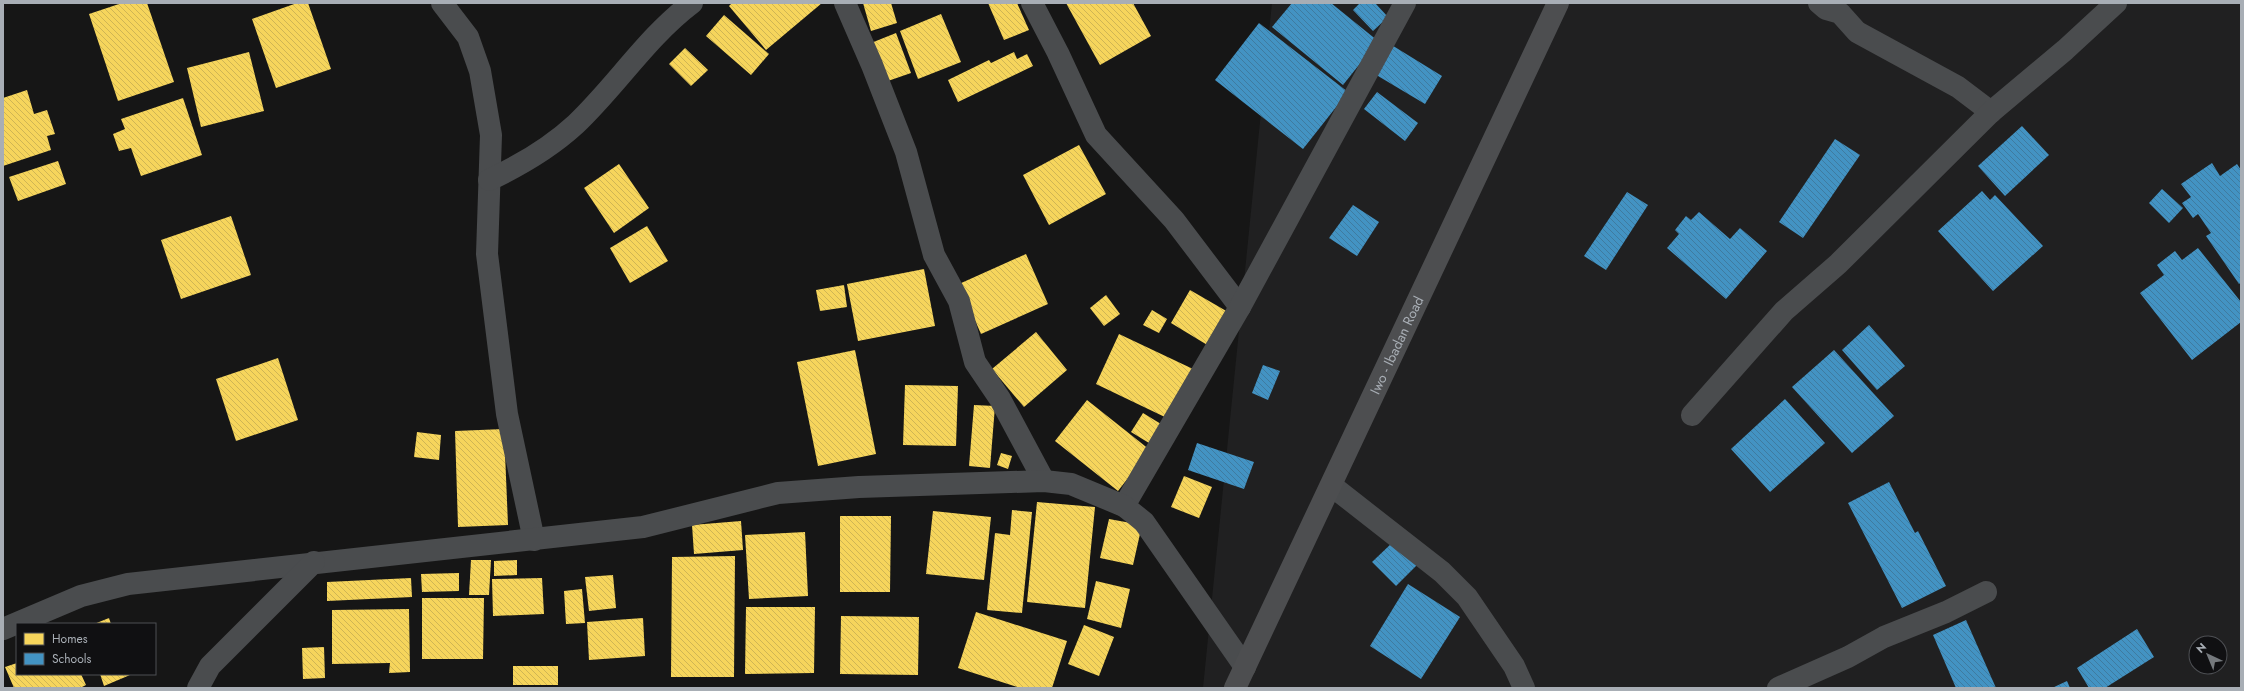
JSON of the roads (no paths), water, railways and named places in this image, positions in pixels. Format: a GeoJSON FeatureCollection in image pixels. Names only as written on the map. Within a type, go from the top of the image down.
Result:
{"type":"FeatureCollection","features":[{"type":"Feature","properties":{"kind":"main road","name":"Iwo - Ibadan Road"},"geometry":{"type":"LineString","coordinates":[[1235,688],[1332,486],[1558,3]]}},
{"type":"Feature","properties":{"kind":"street"},"geometry":{"type":"LineString","coordinates":[[442,3],[468,37],[480,70],[491,135],[488,262],[507,414],[534,540]]}},
{"type":"Feature","properties":{"kind":"street"},"geometry":{"type":"LineString","coordinates":[[489,180],[528,161],[576,124],[672,18],[692,3]]}},
{"type":"Feature","properties":{"kind":"street"},"geometry":{"type":"LineString","coordinates":[[844,3],[872,65],[906,152],[934,255],[959,300],[976,362],[1000,399],[1044,480]]}},
{"type":"Feature","properties":{"kind":"street"},"geometry":{"type":"LineString","coordinates":[[1032,3],[1058,53],[1096,135],[1174,220],[1240,307]]}},
{"type":"Feature","properties":{"kind":"street"},"geometry":{"type":"LineString","coordinates":[[1124,506],[1240,307],[1405,3]]}},
{"type":"Feature","properties":{"kind":"street"},"geometry":{"type":"LineString","coordinates":[[1819,3],[1826,9],[1840,13],[1857,32],[1868,39],[1958,87],[1991,112]]}},
{"type":"Feature","properties":{"kind":"street"},"geometry":{"type":"LineString","coordinates":[[1692,415],[1784,311],[1838,264],[1991,112],[2065,50],[2116,3]]}},
{"type":"Feature","properties":{"kind":"street"},"geometry":{"type":"LineString","coordinates":[[17,623],[82,596],[128,584],[314,562],[534,540],[643,527],[778,493],[859,487],[1044,480],[1071,484],[1124,506],[1144,522],[1245,667]]}},
{"type":"Feature","properties":{"kind":"street"},"geometry":{"type":"LineString","coordinates":[[1332,486],[1442,572],[1467,597],[1514,666],[1524,688]]}},
{"type":"Feature","properties":{"kind":"street"},"geometry":{"type":"LineString","coordinates":[[198,688],[210,666],[314,562]]}},
{"type":"Feature","properties":{"kind":"street"},"geometry":{"type":"LineString","coordinates":[[1778,688],[1848,657],[1884,637],[1946,612],[1986,592]]}},
{"type":"Feature","properties":{"kind":"street"},"geometry":{"type":"LineString","coordinates":[[3,629],[16,624]]}}]}
